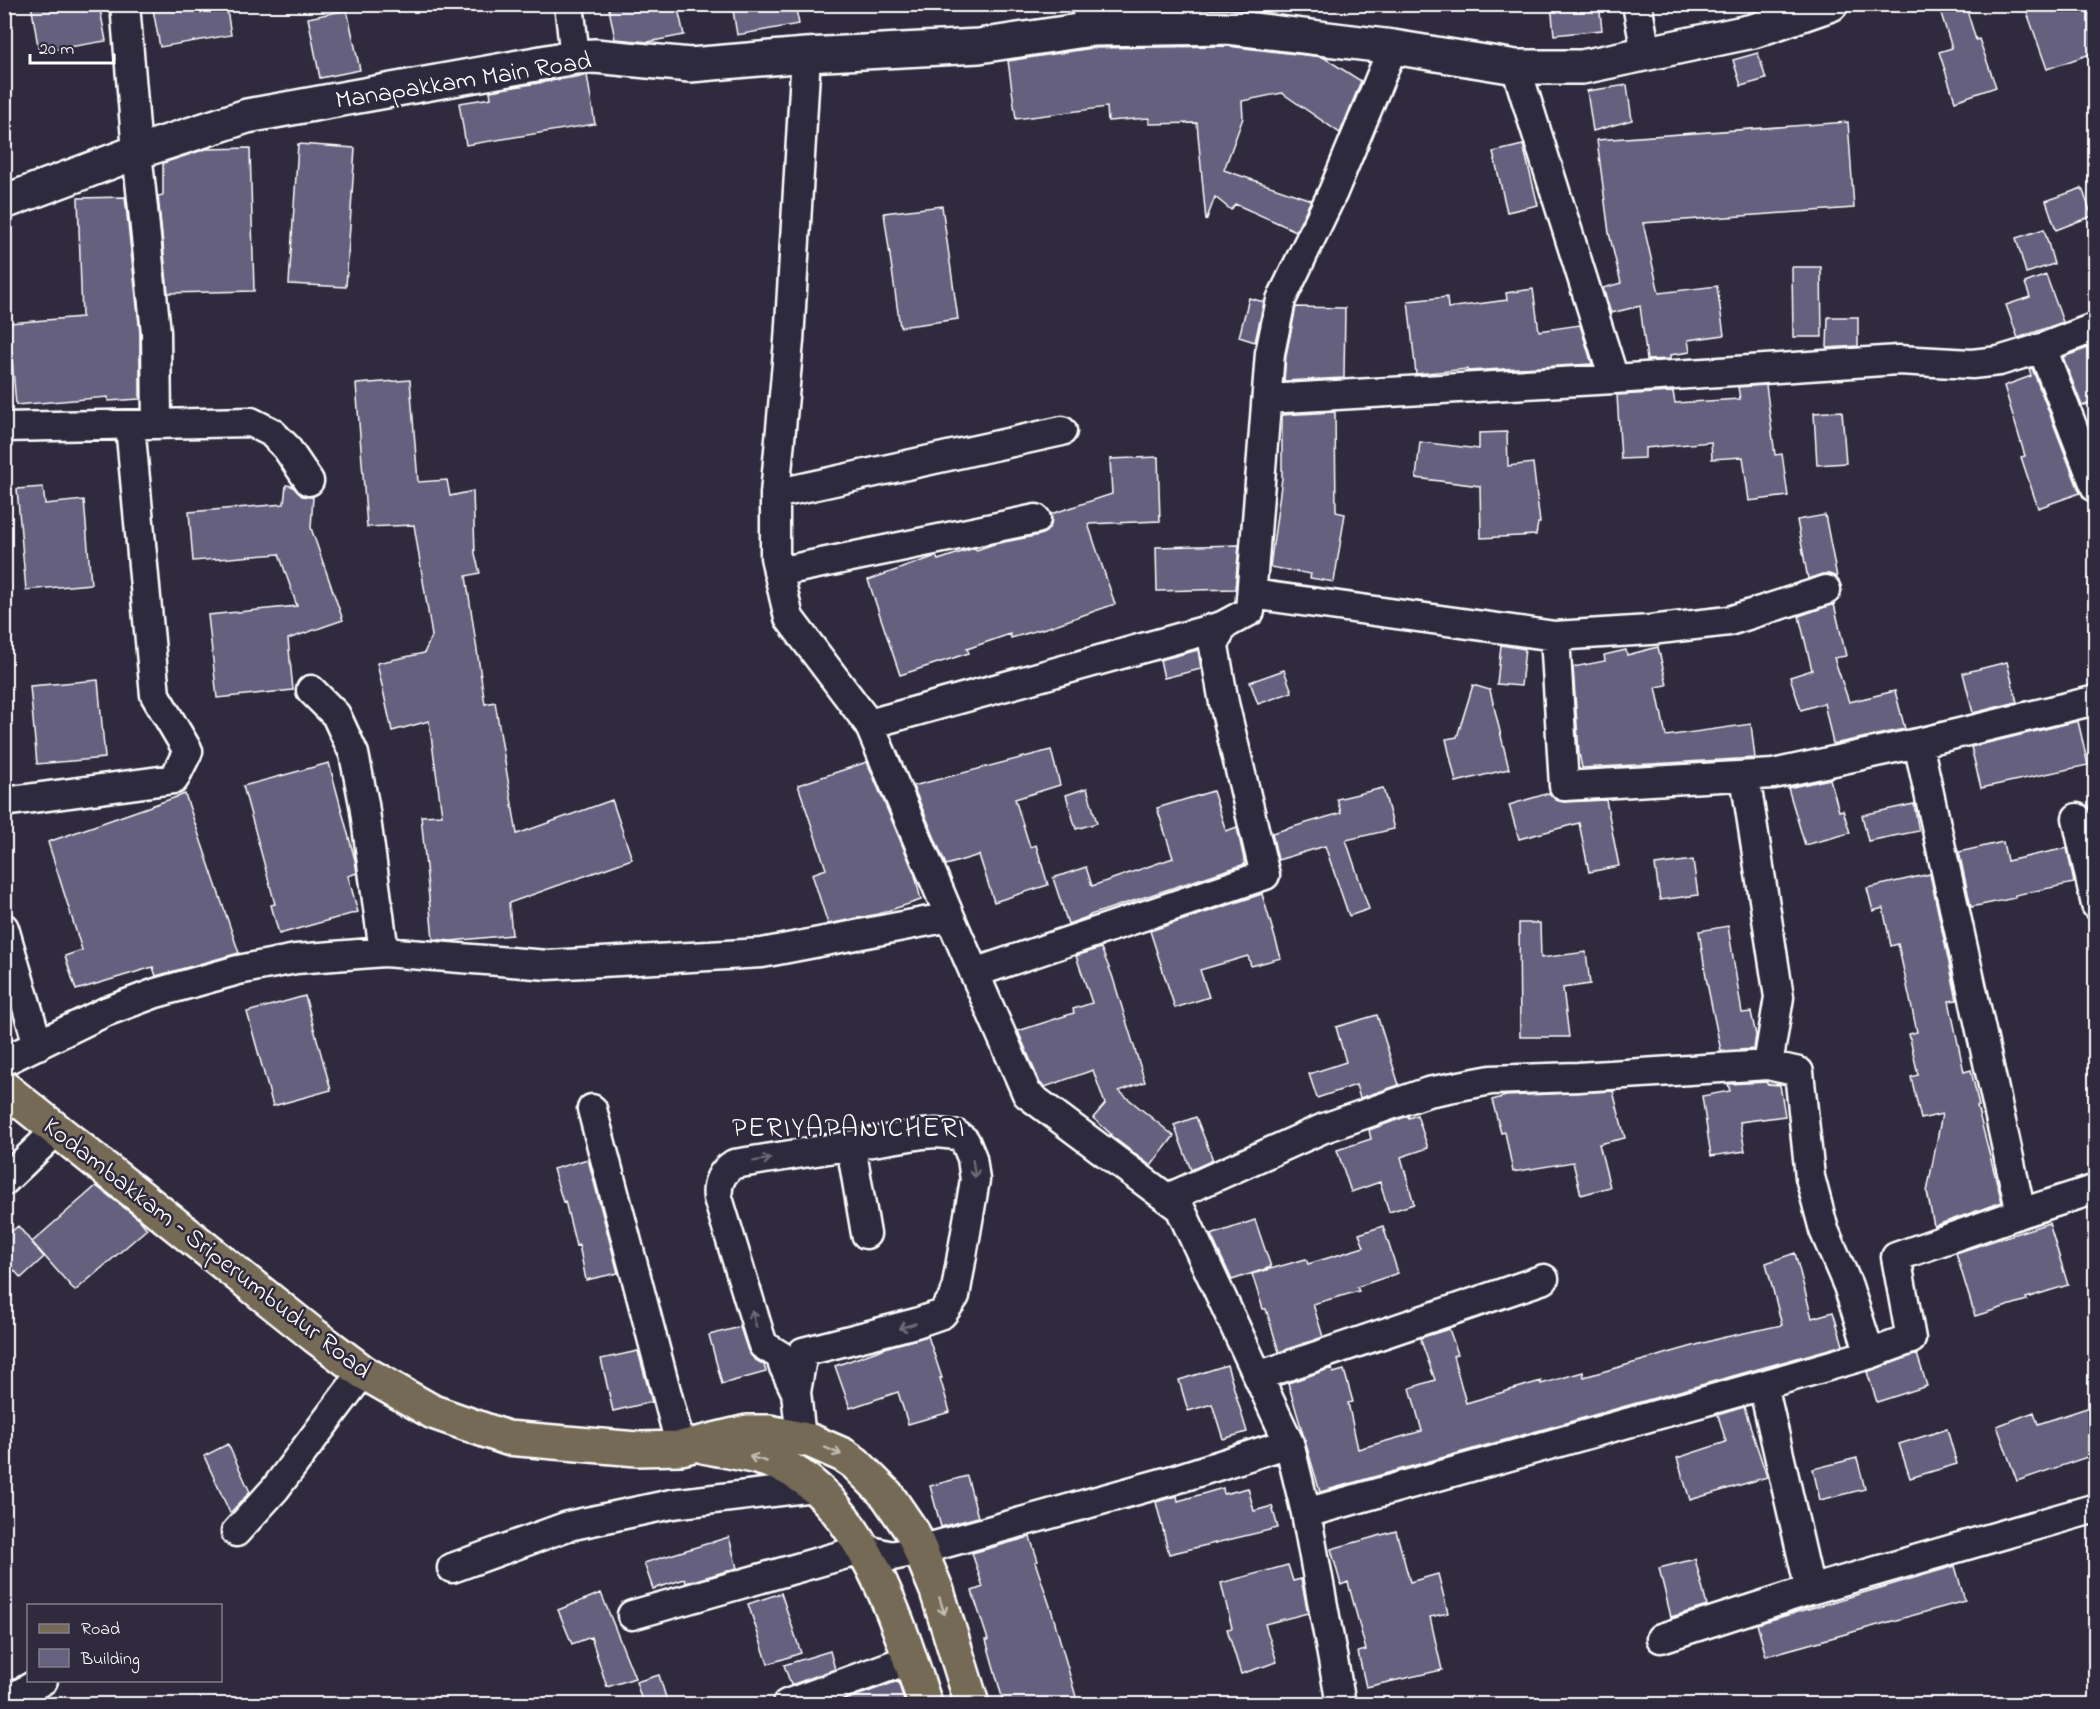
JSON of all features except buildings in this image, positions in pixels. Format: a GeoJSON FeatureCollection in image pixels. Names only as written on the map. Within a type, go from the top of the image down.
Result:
{"type":"FeatureCollection","features":[{"type":"Feature","properties":{"kind":"main road","name":"Manapakkam Main Road"},"geometry":{"type":"LineString","coordinates":[[4,202],[136,152],[247,116],[576,57],[595,56],[690,65],[806,55],[979,46],[1090,17],[1228,27],[1393,47],[1516,67],[1582,67],[1753,31],[1831,4]]}},
{"type":"Feature","properties":{"kind":"main road","name":"Kodambakkam – Sriperumbudur Road"},"geometry":{"type":"LineString","coordinates":[[4,1088],[315,1336],[363,1372],[433,1412],[507,1438],[637,1449],[688,1446],[747,1432],[770,1432],[801,1439],[855,1462],[887,1495],[913,1533],[938,1591],[972,1704]]}},
{"type":"Feature","properties":{"kind":"main road","name":"Kodambakkam – Sriperumbudur Road"},"geometry":{"type":"LineString","coordinates":[[688,1446],[759,1458],[790,1470],[814,1486],[843,1518],[864,1549],[883,1589],[925,1704]]}},
{"type":"Feature","properties":{"kind":"street"},"geometry":{"type":"LineString","coordinates":[[4,802],[174,779],[189,751],[155,695],[143,425],[156,332],[136,152],[125,4]]}},
{"type":"Feature","properties":{"kind":"street"},"geometry":{"type":"LineString","coordinates":[[569,4],[576,57]]}},
{"type":"Feature","properties":{"kind":"street"},"geometry":{"type":"LineString","coordinates":[[1637,4],[1646,53]]}},
{"type":"Feature","properties":{"kind":"street"},"geometry":{"type":"LineString","coordinates":[[869,724],[1221,626],[1250,611],[1270,353],[1281,300],[1333,192],[1393,47]]}},
{"type":"Feature","properties":{"kind":"street"},"geometry":{"type":"LineString","coordinates":[[806,55],[789,341],[775,494],[775,556],[789,618],[869,724],[1027,1094],[1180,1208],[1288,1443],[1306,1513],[1341,1704]]}},
{"type":"Feature","properties":{"kind":"street"},"geometry":{"type":"LineString","coordinates":[[1516,67],[1614,379]]}},
{"type":"Feature","properties":{"kind":"street"},"geometry":{"type":"LineString","coordinates":[[1267,399],[1898,360],[1972,364],[1999,361],[2042,348],[2096,327]]}},
{"type":"Feature","properties":{"kind":"street"},"geometry":{"type":"LineString","coordinates":[[2042,348],[2096,488]]}},
{"type":"Feature","properties":{"kind":"street"},"geometry":{"type":"LineString","coordinates":[[4,427],[251,422],[272,432],[286,447],[309,482]]}},
{"type":"Feature","properties":{"kind":"street"},"geometry":{"type":"LineString","coordinates":[[775,494],[1062,431]]}},
{"type":"Feature","properties":{"kind":"street"},"geometry":{"type":"LineString","coordinates":[[778,572],[1036,519]]}},
{"type":"Feature","properties":{"kind":"street"},"geometry":{"type":"LineString","coordinates":[[1252,594],[1555,636],[1650,630],[1729,621],[1826,590]]}},
{"type":"Feature","properties":{"kind":"street"},"geometry":{"type":"LineString","coordinates":[[974,973],[1265,875],[1224,703],[1216,658],[1214,646],[1221,626]]}},
{"type":"Feature","properties":{"kind":"street"},"geometry":{"type":"LineString","coordinates":[[1555,636],[1564,786],[1773,774],[1918,743],[2096,700]]}},
{"type":"Feature","properties":{"kind":"street"},"geometry":{"type":"LineString","coordinates":[[311,690],[336,715],[354,754],[364,804],[384,952]]}},
{"type":"Feature","properties":{"kind":"street"},"geometry":{"type":"LineString","coordinates":[[1918,743],[2021,1213]]}},
{"type":"Feature","properties":{"kind":"street"},"geometry":{"type":"LineString","coordinates":[[1745,776],[1779,997],[1768,1065]]}},
{"type":"Feature","properties":{"kind":"street"},"geometry":{"type":"LineString","coordinates":[[2077,818],[2096,905]]}},
{"type":"Feature","properties":{"kind":"street"},"geometry":{"type":"LineString","coordinates":[[4,1061],[105,1012],[136,1000],[238,970],[296,958],[384,952],[549,965],[738,954],[762,952],[950,917]]}},
{"type":"Feature","properties":{"kind":"street"},"geometry":{"type":"LineString","coordinates":[[4,928],[38,1045]]}},
{"type":"Feature","properties":{"kind":"street"},"geometry":{"type":"LineString","coordinates":[[1168,1198],[1324,1128],[1428,1092],[1491,1080],[1768,1065],[1799,1072],[1810,1177],[1824,1230],[1848,1286],[1870,1354]]}},
{"type":"Feature","properties":{"kind":"street"},"geometry":{"type":"LineString","coordinates":[[592,1109],[688,1446]]}},
{"type":"Feature","properties":{"kind":"street"},"geometry":{"type":"LineString","coordinates":[[4,1181],[58,1129]]}},
{"type":"Feature","properties":{"kind":"street"},"geometry":{"type":"LineString","coordinates":[[936,1133],[957,1135],[965,1141],[972,1158],[975,1180],[955,1296],[942,1314],[792,1359],[763,1345],[718,1198],[717,1185],[727,1168],[734,1164],[851,1146],[936,1133]]}},
{"type":"Feature","properties":{"kind":"street"},"geometry":{"type":"LineString","coordinates":[[851,1146],[866,1234]]}},
{"type":"Feature","properties":{"kind":"street"},"geometry":{"type":"LineString","coordinates":[[1306,1513],[1763,1385],[1911,1340],[1896,1257],[2096,1189]]}},
{"type":"Feature","properties":{"kind":"street"},"geometry":{"type":"LineString","coordinates":[[1258,1376],[1544,1280]]}},
{"type":"Feature","properties":{"kind":"street"},"geometry":{"type":"LineString","coordinates":[[792,1359],[801,1439]]}},
{"type":"Feature","properties":{"kind":"street"},"geometry":{"type":"LineString","coordinates":[[236,1532],[275,1489],[363,1372]]}},
{"type":"Feature","properties":{"kind":"street"},"geometry":{"type":"LineString","coordinates":[[1763,1385],[1810,1590]]}},
{"type":"Feature","properties":{"kind":"street"},"geometry":{"type":"LineString","coordinates":[[632,1615],[864,1549],[892,1556],[920,1550],[1173,1480],[1288,1443]]}},
{"type":"Feature","properties":{"kind":"street"},"geometry":{"type":"LineString","coordinates":[[452,1568],[568,1526],[606,1517],[672,1504],[814,1486]]}},
{"type":"Feature","properties":{"kind":"street"},"geometry":{"type":"LineString","coordinates":[[1661,1638],[1810,1590],[2096,1508]]}},
{"type":"Feature","properties":{"kind":"street"},"geometry":{"type":"LineString","coordinates":[[787,1704],[910,1659]]}},
{"type":"Feature","properties":{"kind":"street"},"geometry":{"type":"LineString","coordinates":[[4,1704],[40,1682]]}},
{"type":"Feature","properties":{"kind":"district","name":"PERIYAPANICHERI"},"geometry":{"type":"Point","coordinates":[849,1126]}}]}
